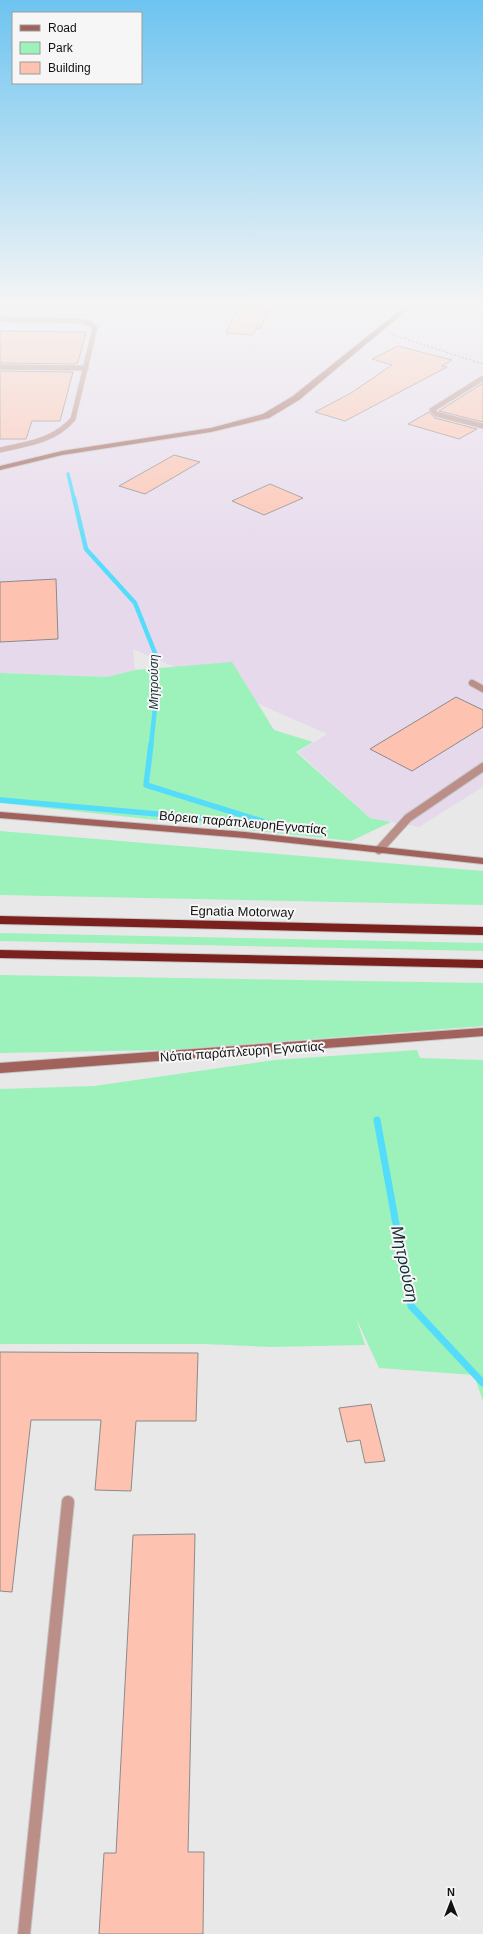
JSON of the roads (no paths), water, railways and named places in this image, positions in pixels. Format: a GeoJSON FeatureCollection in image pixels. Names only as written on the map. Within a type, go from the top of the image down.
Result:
{"type":"FeatureCollection","features":[{"type":"Feature","properties":{"kind":"highway","name":"Egnatia Motorway"},"geometry":{"type":"LineString","coordinates":[[0,920],[483,931]]}},
{"type":"Feature","properties":{"kind":"highway"},"geometry":{"type":"LineString","coordinates":[[0,954],[483,964]]}},
{"type":"Feature","properties":{"kind":"street"},"geometry":{"type":"LineString","coordinates":[[0,468],[62,453],[211,430],[266,416],[292,401],[300,394]]}},
{"type":"Feature","properties":{"kind":"street","name":"Βόρεια παράπλευρηΕγνατίας"},"geometry":{"type":"LineString","coordinates":[[0,816],[244,835],[483,861]]}},
{"type":"Feature","properties":{"kind":"street","name":"Νότια παράπλευρη Εγνατίας"},"geometry":{"type":"LineString","coordinates":[[0,1068],[483,1032]]}},
{"type":"Feature","properties":{"kind":"lane"},"geometry":{"type":"LineString","coordinates":[[0,450],[33,442],[67,428],[73,419],[79,394]]}},
{"type":"Feature","properties":{"kind":"lane"},"geometry":{"type":"LineString","coordinates":[[455,394],[432,410],[436,414],[483,426]]}},
{"type":"Feature","properties":{"kind":"lane"},"geometry":{"type":"LineString","coordinates":[[472,683],[483,689]]}},
{"type":"Feature","properties":{"kind":"lane"},"geometry":{"type":"LineString","coordinates":[[379,850],[408,818],[483,767]]}},
{"type":"Feature","properties":{"kind":"lane"},"geometry":{"type":"LineString","coordinates":[[24,1934],[68,1502]]}},
{"type":"Feature","properties":{"kind":"waterway","name":"Μητρούση"},"geometry":{"type":"LineString","coordinates":[[68,474],[74,499]]}},
{"type":"Feature","properties":{"kind":"waterway","name":"Μητρούση"},"geometry":{"type":"LineString","coordinates":[[74,498],[86,549],[135,603],[155,653],[156,699],[151,745]]}},
{"type":"Feature","properties":{"kind":"waterway","name":"Μητρούση"},"geometry":{"type":"LineString","coordinates":[[151,744],[146,785],[271,824]]}},
{"type":"Feature","properties":{"kind":"waterway"},"geometry":{"type":"LineString","coordinates":[[0,800],[259,823]]}},
{"type":"Feature","properties":{"kind":"waterway","name":"Μητρούση"},"geometry":{"type":"LineString","coordinates":[[377,1120],[411,1306],[483,1383]]}}]}
